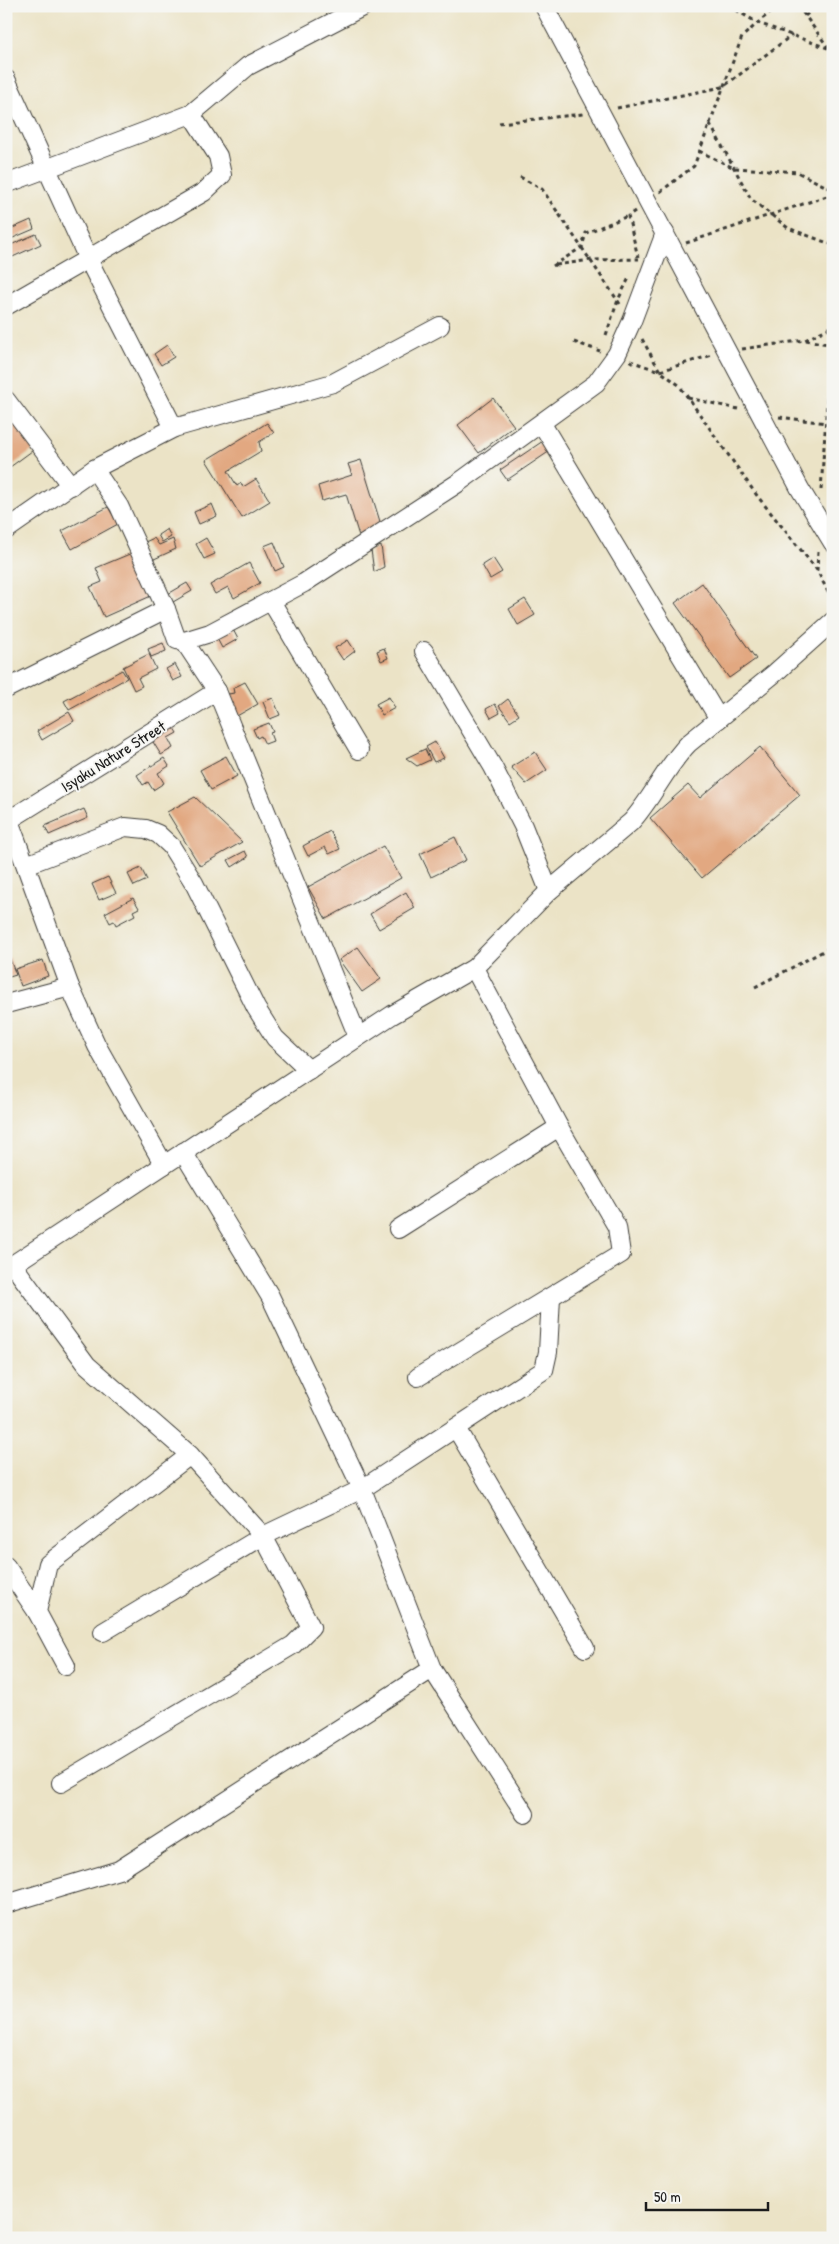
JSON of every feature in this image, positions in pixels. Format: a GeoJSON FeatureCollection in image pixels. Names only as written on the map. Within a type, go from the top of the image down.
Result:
{"type":"FeatureCollection","features":[{"type":"Feature","properties":{"kind":"street"},"geometry":{"type":"LineString","coordinates":[[6,184],[191,114],[248,66],[364,6]]}},
{"type":"Feature","properties":{"kind":"street"},"geometry":{"type":"LineString","coordinates":[[544,6],[727,351],[833,543]]}},
{"type":"Feature","properties":{"kind":"street"},"geometry":{"type":"LineString","coordinates":[[6,79],[88,259],[174,428]]}},
{"type":"Feature","properties":{"kind":"street"},"geometry":{"type":"LineString","coordinates":[[6,306],[204,192],[222,175],[218,156],[191,114]]}},
{"type":"Feature","properties":{"kind":"street"},"geometry":{"type":"LineString","coordinates":[[94,469],[119,506],[166,609],[177,640],[184,641],[210,632],[304,583],[450,488],[542,424],[596,383],[617,354],[668,240]]}},
{"type":"Feature","properties":{"kind":"street"},"geometry":{"type":"LineString","coordinates":[[6,530],[94,469],[174,428],[333,383],[440,326]]}},
{"type":"Feature","properties":{"kind":"street"},"geometry":{"type":"LineString","coordinates":[[6,400],[71,486]]}},
{"type":"Feature","properties":{"kind":"street"},"geometry":{"type":"LineString","coordinates":[[542,424],[719,719]]}},
{"type":"Feature","properties":{"kind":"street"},"geometry":{"type":"LineString","coordinates":[[272,601],[359,750]]}},
{"type":"Feature","properties":{"kind":"street"},"geometry":{"type":"LineString","coordinates":[[6,689],[166,609]]}},
{"type":"Feature","properties":{"kind":"street"},"geometry":{"type":"LineString","coordinates":[[61,1783],[293,1645],[312,1627],[263,1536],[190,1455],[86,1365],[9,1267],[392,1015],[474,968],[548,892],[631,822],[641,811],[677,755],[833,621]]}},
{"type":"Feature","properties":{"kind":"street"},"geometry":{"type":"LineString","coordinates":[[184,641],[217,691],[358,1037]]}},
{"type":"Feature","properties":{"kind":"street"},"geometry":{"type":"LineString","coordinates":[[424,651],[493,767],[523,826],[548,892]]}},
{"type":"Feature","properties":{"kind":"street","name":"Isyaku Nature Street"},"geometry":{"type":"LineString","coordinates":[[8,816],[217,691]]}},
{"type":"Feature","properties":{"kind":"street"},"geometry":{"type":"LineString","coordinates":[[8,816],[70,987],[97,1046],[164,1165]]}},
{"type":"Feature","properties":{"kind":"street"},"geometry":{"type":"LineString","coordinates":[[26,865],[125,827],[146,829],[158,834],[171,846],[194,883],[256,1008],[275,1038],[309,1070]]}},
{"type":"Feature","properties":{"kind":"street"},"geometry":{"type":"LineString","coordinates":[[418,1377],[621,1254],[617,1228],[559,1127],[474,968]]}},
{"type":"Feature","properties":{"kind":"street"},"geometry":{"type":"LineString","coordinates":[[6,1004],[70,987]]}},
{"type":"Feature","properties":{"kind":"street"},"geometry":{"type":"LineString","coordinates":[[398,1229],[559,1127]]}},
{"type":"Feature","properties":{"kind":"street"},"geometry":{"type":"LineString","coordinates":[[183,1152],[270,1296],[362,1489],[432,1669],[525,1814]]}},
{"type":"Feature","properties":{"kind":"street"},"geometry":{"type":"LineString","coordinates":[[103,1632],[263,1536],[362,1489],[544,1370],[548,1352],[551,1297]]}},
{"type":"Feature","properties":{"kind":"street"},"geometry":{"type":"LineString","coordinates":[[456,1428],[585,1648]]}},
{"type":"Feature","properties":{"kind":"street"},"geometry":{"type":"LineString","coordinates":[[38,1612],[48,1564],[190,1455]]}},
{"type":"Feature","properties":{"kind":"street"},"geometry":{"type":"LineString","coordinates":[[6,1566],[38,1612],[66,1666]]}},
{"type":"Feature","properties":{"kind":"street"},"geometry":{"type":"LineString","coordinates":[[6,1904],[119,1870],[432,1669]]}},
{"type":"Feature","properties":{"kind":"path"},"geometry":{"type":"LineString","coordinates":[[728,6],[758,23],[828,48]]}},
{"type":"Feature","properties":{"kind":"path"},"geometry":{"type":"LineString","coordinates":[[657,194],[694,166],[742,37],[777,6]]}},
{"type":"Feature","properties":{"kind":"path"},"geometry":{"type":"LineString","coordinates":[[798,6],[828,48],[833,52]]}},
{"type":"Feature","properties":{"kind":"path"},"geometry":{"type":"LineString","coordinates":[[805,16],[816,6]]}},
{"type":"Feature","properties":{"kind":"path"},"geometry":{"type":"LineString","coordinates":[[500,122],[600,112],[723,86],[792,35]]}},
{"type":"Feature","properties":{"kind":"path"},"geometry":{"type":"LineString","coordinates":[[710,124],[751,199],[788,228],[833,245]]}},
{"type":"Feature","properties":{"kind":"path"},"geometry":{"type":"LineString","coordinates":[[699,151],[734,168],[797,172],[833,192]]}},
{"type":"Feature","properties":{"kind":"path"},"geometry":{"type":"LineString","coordinates":[[520,177],[542,189],[632,321],[660,371],[679,385],[758,497],[817,570],[833,602]]}},
{"type":"Feature","properties":{"kind":"path"},"geometry":{"type":"LineString","coordinates":[[668,240],[833,192]]}},
{"type":"Feature","properties":{"kind":"path"},"geometry":{"type":"LineString","coordinates":[[638,259],[591,260],[552,266],[582,247],[586,232],[628,216],[642,205]]}},
{"type":"Feature","properties":{"kind":"path"},"geometry":{"type":"LineString","coordinates":[[628,216],[638,259],[634,267]]}},
{"type":"Feature","properties":{"kind":"path"},"geometry":{"type":"LineString","coordinates":[[605,336],[618,300],[630,275]]}},
{"type":"Feature","properties":{"kind":"path"},"geometry":{"type":"LineString","coordinates":[[805,340],[833,326]]}},
{"type":"Feature","properties":{"kind":"path"},"geometry":{"type":"LineString","coordinates":[[660,371],[727,351],[805,340],[833,345]]}},
{"type":"Feature","properties":{"kind":"path"},"geometry":{"type":"LineString","coordinates":[[599,354],[602,345]]}},
{"type":"Feature","properties":{"kind":"path"},"geometry":{"type":"LineString","coordinates":[[817,570],[829,374],[833,362]]}},
{"type":"Feature","properties":{"kind":"path"},"geometry":{"type":"LineString","coordinates":[[755,987],[833,946]]}},
{"type":"Feature","properties":{"kind":"building"},"geometry":{"type":"Polygon","coordinates":[[[31,220],[34,229],[6,241],[6,231],[31,220]]]}},
{"type":"Feature","properties":{"kind":"building"},"geometry":{"type":"Polygon","coordinates":[[[36,234],[41,244],[6,260],[6,247],[36,234]]]}},
{"type":"Feature","properties":{"kind":"building"},"geometry":{"type":"Polygon","coordinates":[[[167,345],[174,357],[161,365],[154,354],[167,345]]]}},
{"type":"Feature","properties":{"kind":"building"},"geometry":{"type":"Polygon","coordinates":[[[493,398],[514,426],[479,453],[458,425],[493,398]]]}},
{"type":"Feature","properties":{"kind":"building"},"geometry":{"type":"Polygon","coordinates":[[[6,407],[36,448],[6,470],[6,407]]]}},
{"type":"Feature","properties":{"kind":"building"},"geometry":{"type":"Polygon","coordinates":[[[267,423],[274,433],[259,442],[261,451],[228,471],[237,486],[241,483],[243,487],[256,479],[270,501],[242,518],[206,460],[267,423]]]}},
{"type":"Feature","properties":{"kind":"building"},"geometry":{"type":"Polygon","coordinates":[[[543,441],[550,451],[507,480],[500,470],[543,441]]]}},
{"type":"Feature","properties":{"kind":"building"},"geometry":{"type":"Polygon","coordinates":[[[361,460],[382,528],[359,536],[346,494],[322,501],[318,486],[352,475],[348,464],[361,460]]]}},
{"type":"Feature","properties":{"kind":"building"},"geometry":{"type":"Polygon","coordinates":[[[212,504],[217,516],[199,524],[194,512],[212,504]]]}},
{"type":"Feature","properties":{"kind":"building"},"geometry":{"type":"Polygon","coordinates":[[[108,507],[118,524],[72,549],[62,531],[108,507]]]}},
{"type":"Feature","properties":{"kind":"building"},"geometry":{"type":"Polygon","coordinates":[[[167,529],[171,537],[162,542],[158,535],[167,529]]]}},
{"type":"Feature","properties":{"kind":"building"},"geometry":{"type":"Polygon","coordinates":[[[154,538],[159,545],[173,539],[176,549],[152,560],[145,542],[154,538]]]}},
{"type":"Feature","properties":{"kind":"building"},"geometry":{"type":"Polygon","coordinates":[[[206,538],[215,554],[204,559],[196,544],[206,538]]]}},
{"type":"Feature","properties":{"kind":"building"},"geometry":{"type":"Polygon","coordinates":[[[274,542],[284,567],[275,571],[264,546],[274,542]]]}},
{"type":"Feature","properties":{"kind":"building"},"geometry":{"type":"Polygon","coordinates":[[[381,546],[384,567],[374,572],[371,550],[381,546]]]}},
{"type":"Feature","properties":{"kind":"building"},"geometry":{"type":"Polygon","coordinates":[[[132,553],[151,596],[104,617],[90,587],[102,582],[96,568],[132,553]]]}},
{"type":"Feature","properties":{"kind":"building"},"geometry":{"type":"Polygon","coordinates":[[[493,558],[502,572],[490,579],[482,565],[493,558]]]}},
{"type":"Feature","properties":{"kind":"building"},"geometry":{"type":"Polygon","coordinates":[[[249,563],[260,583],[234,598],[228,587],[215,594],[210,585],[249,563]]]}},
{"type":"Feature","properties":{"kind":"building"},"geometry":{"type":"Polygon","coordinates":[[[187,583],[192,591],[173,602],[168,594],[187,583]]]}},
{"type":"Feature","properties":{"kind":"building"},"geometry":{"type":"Polygon","coordinates":[[[702,583],[756,659],[729,678],[675,603],[702,583]]]}},
{"type":"Feature","properties":{"kind":"building"},"geometry":{"type":"Polygon","coordinates":[[[525,599],[535,615],[518,625],[509,609],[525,599]]]}},
{"type":"Feature","properties":{"kind":"building"},"geometry":{"type":"Polygon","coordinates":[[[230,624],[238,639],[222,648],[214,633],[230,624]]]}},
{"type":"Feature","properties":{"kind":"building"},"geometry":{"type":"Polygon","coordinates":[[[348,640],[355,651],[343,660],[335,648],[348,640]]]}},
{"type":"Feature","properties":{"kind":"building"},"geometry":{"type":"Polygon","coordinates":[[[163,643],[166,651],[151,657],[148,649],[163,643]]]}},
{"type":"Feature","properties":{"kind":"building"},"geometry":{"type":"Polygon","coordinates":[[[384,648],[388,658],[381,661],[377,651],[384,648]]]}},
{"type":"Feature","properties":{"kind":"building"},"geometry":{"type":"Polygon","coordinates":[[[149,654],[156,669],[138,678],[142,686],[134,690],[123,667],[149,654]]]}},
{"type":"Feature","properties":{"kind":"building"},"geometry":{"type":"Polygon","coordinates":[[[175,664],[182,677],[173,681],[166,669],[175,664]]]}},
{"type":"Feature","properties":{"kind":"building"},"geometry":{"type":"Polygon","coordinates":[[[122,670],[127,678],[69,710],[64,701],[122,670]]]}},
{"type":"Feature","properties":{"kind":"building"},"geometry":{"type":"Polygon","coordinates":[[[245,682],[258,704],[235,717],[223,695],[234,693],[233,688],[245,682]]]}},
{"type":"Feature","properties":{"kind":"building"},"geometry":{"type":"Polygon","coordinates":[[[389,697],[395,708],[382,715],[376,704],[389,697]]]}},
{"type":"Feature","properties":{"kind":"building"},"geometry":{"type":"Polygon","coordinates":[[[273,698],[280,715],[270,719],[263,702],[273,698]]]}},
{"type":"Feature","properties":{"kind":"building"},"geometry":{"type":"Polygon","coordinates":[[[508,699],[519,715],[510,721],[499,706],[508,699]]]}},
{"type":"Feature","properties":{"kind":"building"},"geometry":{"type":"Polygon","coordinates":[[[495,704],[500,713],[491,718],[486,709],[495,704]]]}},
{"type":"Feature","properties":{"kind":"building"},"geometry":{"type":"Polygon","coordinates":[[[69,712],[74,721],[42,740],[37,731],[69,712]]]}},
{"type":"Feature","properties":{"kind":"building"},"geometry":{"type":"Polygon","coordinates":[[[269,723],[273,732],[270,733],[273,741],[265,744],[261,736],[257,738],[253,729],[269,723]]]}},
{"type":"Feature","properties":{"kind":"building"},"geometry":{"type":"Polygon","coordinates":[[[172,725],[177,733],[168,738],[173,748],[161,755],[150,737],[172,725]]]}},
{"type":"Feature","properties":{"kind":"building"},"geometry":{"type":"Polygon","coordinates":[[[435,742],[444,758],[434,762],[426,747],[435,742]]]}},
{"type":"Feature","properties":{"kind":"building"},"geometry":{"type":"Polygon","coordinates":[[[760,747],[800,795],[702,878],[650,818],[688,785],[700,798],[760,747]]]}},
{"type":"Feature","properties":{"kind":"building"},"geometry":{"type":"Polygon","coordinates":[[[425,749],[430,760],[417,766],[406,758],[425,749]]]}},
{"type":"Feature","properties":{"kind":"building"},"geometry":{"type":"Polygon","coordinates":[[[535,752],[547,770],[526,784],[511,767],[535,752]]]}},
{"type":"Feature","properties":{"kind":"building"},"geometry":{"type":"Polygon","coordinates":[[[226,756],[237,776],[211,790],[200,770],[226,756]]]}},
{"type":"Feature","properties":{"kind":"building"},"geometry":{"type":"Polygon","coordinates":[[[164,758],[169,766],[158,773],[164,783],[153,790],[148,782],[143,785],[137,775],[164,758]]]}},
{"type":"Feature","properties":{"kind":"building"},"geometry":{"type":"Polygon","coordinates":[[[195,797],[242,842],[200,866],[167,812],[195,797]]]}},
{"type":"Feature","properties":{"kind":"building"},"geometry":{"type":"Polygon","coordinates":[[[84,809],[88,818],[49,835],[45,826],[84,809]]]}},
{"type":"Feature","properties":{"kind":"building"},"geometry":{"type":"Polygon","coordinates":[[[330,831],[340,849],[329,854],[325,847],[308,856],[303,846],[330,831]]]}},
{"type":"Feature","properties":{"kind":"building"},"geometry":{"type":"Polygon","coordinates":[[[455,837],[466,860],[431,877],[420,854],[455,837]]]}},
{"type":"Feature","properties":{"kind":"building"},"geometry":{"type":"Polygon","coordinates":[[[383,846],[401,878],[326,919],[308,887],[383,846]]]}},
{"type":"Feature","properties":{"kind":"building"},"geometry":{"type":"Polygon","coordinates":[[[245,851],[248,857],[232,867],[228,860],[245,851]]]}},
{"type":"Feature","properties":{"kind":"building"},"geometry":{"type":"Polygon","coordinates":[[[141,868],[147,880],[134,886],[128,874],[141,868]]]}},
{"type":"Feature","properties":{"kind":"building"},"geometry":{"type":"Polygon","coordinates":[[[108,877],[116,893],[99,900],[92,884],[108,877]]]}},
{"type":"Feature","properties":{"kind":"building"},"geometry":{"type":"Polygon","coordinates":[[[406,892],[415,908],[379,929],[370,914],[406,892]]]}},
{"type":"Feature","properties":{"kind":"building"},"geometry":{"type":"Polygon","coordinates":[[[133,898],[139,908],[133,911],[135,915],[116,925],[114,921],[110,923],[105,913],[133,898]]]}},
{"type":"Feature","properties":{"kind":"building"},"geometry":{"type":"Polygon","coordinates":[[[358,947],[381,979],[362,992],[339,960],[358,947]]]}},
{"type":"Feature","properties":{"kind":"building"},"geometry":{"type":"Polygon","coordinates":[[[9,957],[16,975],[6,978],[6,958],[9,957]]]}},
{"type":"Feature","properties":{"kind":"building"},"geometry":{"type":"Polygon","coordinates":[[[43,960],[48,976],[21,986],[15,969],[43,960]]]}}]}
